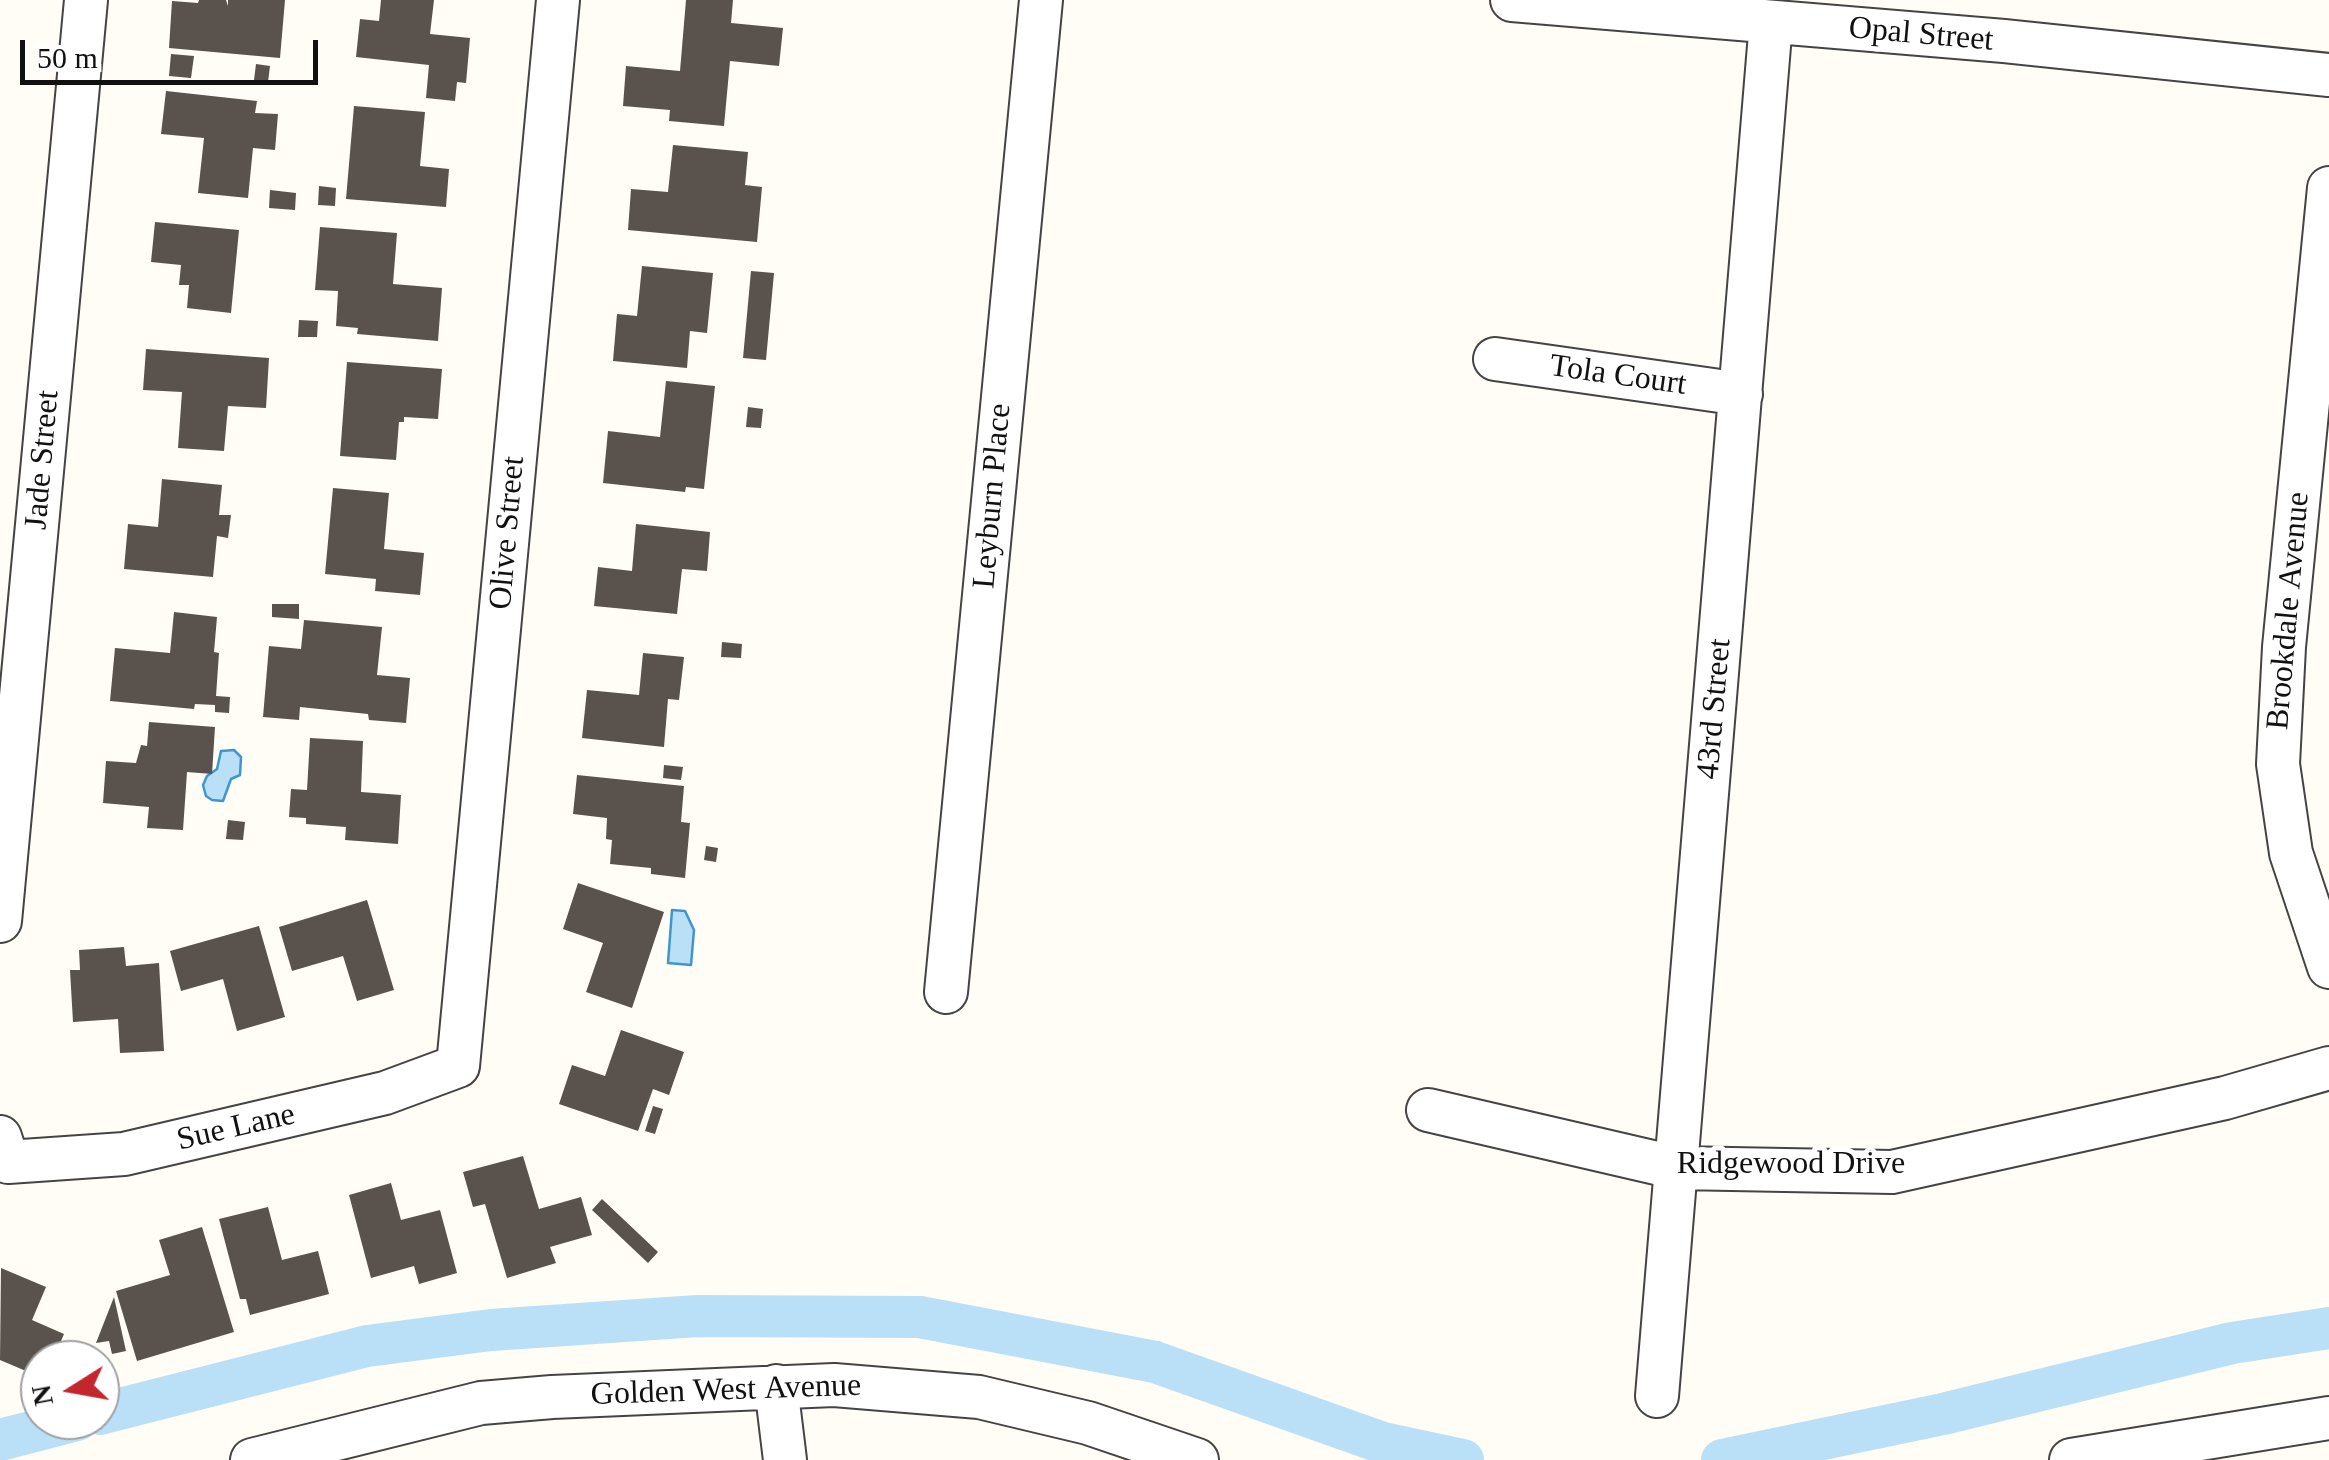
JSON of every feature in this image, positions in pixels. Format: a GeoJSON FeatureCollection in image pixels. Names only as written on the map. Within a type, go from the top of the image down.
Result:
{"type":"FeatureCollection","features":[{"type":"Feature","properties":{"kind":"street","name":"Jade Street"},"geometry":{"type":"LineString","coordinates":[[0,921],[86,0]]}},
{"type":"Feature","properties":{"kind":"street","name":"Olive Street"},"geometry":{"type":"LineString","coordinates":[[458,1066],[558,0]]}},
{"type":"Feature","properties":{"kind":"street","name":"Leyburn Place"},"geometry":{"type":"LineString","coordinates":[[946,992],[1041,0]]}},
{"type":"Feature","properties":{"kind":"street","name":"Opal Street"},"geometry":{"type":"LineString","coordinates":[[1512,0],[2004,41],[2329,75]]}},
{"type":"Feature","properties":{"kind":"street","name":"43rd Street"},"geometry":{"type":"LineString","coordinates":[[1657,1396],[1771,22]]}},
{"type":"Feature","properties":{"kind":"street","name":"Brookdale Avenue"},"geometry":{"type":"LineString","coordinates":[[2329,188],[2284,647],[2278,764],[2291,852],[2329,967]]}},
{"type":"Feature","properties":{"kind":"street","name":"Tola Court"},"geometry":{"type":"LineString","coordinates":[[1495,358],[1741,394]]}},
{"type":"Feature","properties":{"kind":"street","name":"Sue Lane"},"geometry":{"type":"LineString","coordinates":[[4,1150],[124,1154],[385,1093],[458,1066]]}},
{"type":"Feature","properties":{"kind":"street","name":"Ridgewood Drive"},"geometry":{"type":"LineString","coordinates":[[1428,1110],[1678,1168],[1892,1172],[2225,1098],[2329,1068]]}},
{"type":"Feature","properties":{"kind":"street","name":"Golden West Avenue"},"geometry":{"type":"LineString","coordinates":[[252,1460],[480,1403],[776,1386],[897,1388],[980,1397],[1088,1423],[1197,1460]]}},
{"type":"Feature","properties":{"kind":"street"},"geometry":{"type":"LineString","coordinates":[[776,1386],[786,1460]]}},
{"type":"Feature","properties":{"kind":"street"},"geometry":{"type":"LineString","coordinates":[[2071,1460],[2329,1418]]}},
{"type":"Feature","properties":{"kind":"water"},"geometry":{"type":"Polygon","coordinates":[[[234,750],[241,757],[240,775],[231,779],[223,801],[212,800],[206,796],[203,785],[217,769],[221,751],[234,750]]]}},
{"type":"Feature","properties":{"kind":"water"},"geometry":{"type":"Polygon","coordinates":[[[672,910],[685,911],[694,930],[691,965],[668,963],[672,910]]]}},
{"type":"Feature","properties":{"kind":"building"},"geometry":{"type":"Polygon","coordinates":[[[226,0],[228,6],[228,0],[285,0],[280,58],[169,48],[172,1],[226,0]]]}},
{"type":"Feature","properties":{"kind":"building"},"geometry":{"type":"Polygon","coordinates":[[[381,0],[434,0],[430,34],[470,38],[466,83],[457,82],[455,101],[426,98],[429,65],[356,57],[360,19],[379,21],[381,0]]]}},
{"type":"Feature","properties":{"kind":"building"},"geometry":{"type":"Polygon","coordinates":[[[686,0],[733,0],[731,23],[783,28],[779,66],[730,61],[724,126],[669,121],[670,110],[623,106],[626,66],[680,71],[686,0]]]}},
{"type":"Feature","properties":{"kind":"building"},"geometry":{"type":"Polygon","coordinates":[[[171,54],[194,56],[191,78],[169,76],[171,54]]]}},
{"type":"Feature","properties":{"kind":"building"},"geometry":{"type":"Polygon","coordinates":[[[256,64],[270,66],[268,82],[254,80],[256,64]]]}},
{"type":"Feature","properties":{"kind":"building"},"geometry":{"type":"Polygon","coordinates":[[[166,91],[257,101],[255,113],[278,114],[275,150],[253,148],[248,198],[198,193],[204,138],[161,134],[166,91]]]}},
{"type":"Feature","properties":{"kind":"building"},"geometry":{"type":"Polygon","coordinates":[[[354,106],[425,112],[420,166],[449,169],[446,207],[346,199],[354,106]]]}},
{"type":"Feature","properties":{"kind":"building"},"geometry":{"type":"Polygon","coordinates":[[[673,145],[748,152],[745,185],[762,187],[757,242],[628,230],[631,189],[668,192],[673,145]]]}},
{"type":"Feature","properties":{"kind":"building"},"geometry":{"type":"Polygon","coordinates":[[[319,186],[336,188],[335,206],[318,205],[319,186]]]}},
{"type":"Feature","properties":{"kind":"building"},"geometry":{"type":"Polygon","coordinates":[[[270,190],[296,193],[295,210],[269,208],[270,190]]]}},
{"type":"Feature","properties":{"kind":"building"},"geometry":{"type":"Polygon","coordinates":[[[155,222],[239,230],[231,313],[187,308],[189,285],[179,285],[181,265],[151,262],[155,222]]]}},
{"type":"Feature","properties":{"kind":"building"},"geometry":{"type":"Polygon","coordinates":[[[320,227],[397,233],[393,284],[442,288],[438,341],[357,334],[358,328],[336,326],[338,291],[315,290],[320,227]]]}},
{"type":"Feature","properties":{"kind":"building"},"geometry":{"type":"Polygon","coordinates":[[[642,266],[713,273],[707,333],[690,331],[687,368],[613,361],[617,314],[637,316],[642,266]]]}},
{"type":"Feature","properties":{"kind":"building"},"geometry":{"type":"Polygon","coordinates":[[[751,271],[774,273],[766,360],[743,358],[751,271]]]}},
{"type":"Feature","properties":{"kind":"building"},"geometry":{"type":"Polygon","coordinates":[[[299,320],[318,321],[317,337],[298,337],[299,320]]]}},
{"type":"Feature","properties":{"kind":"building"},"geometry":{"type":"Polygon","coordinates":[[[146,349],[269,358],[266,408],[228,406],[224,451],[178,448],[182,392],[143,390],[146,349]]]}},
{"type":"Feature","properties":{"kind":"building"},"geometry":{"type":"Polygon","coordinates":[[[347,362],[442,369],[438,419],[404,417],[404,422],[399,422],[396,460],[340,456],[347,362]]]}},
{"type":"Feature","properties":{"kind":"building"},"geometry":{"type":"Polygon","coordinates":[[[666,381],[715,386],[704,489],[686,487],[685,492],[603,483],[608,431],[660,437],[666,381]]]}},
{"type":"Feature","properties":{"kind":"building"},"geometry":{"type":"Polygon","coordinates":[[[748,407],[763,409],[761,428],[746,427],[748,407]]]}},
{"type":"Feature","properties":{"kind":"building"},"geometry":{"type":"Polygon","coordinates":[[[162,479],[222,485],[219,515],[231,515],[228,538],[217,536],[213,577],[124,569],[128,524],[158,527],[162,479]]]}},
{"type":"Feature","properties":{"kind":"building"},"geometry":{"type":"Polygon","coordinates":[[[333,488],[389,493],[384,549],[424,553],[420,595],[375,591],[376,579],[325,574],[333,488]]]}},
{"type":"Feature","properties":{"kind":"building"},"geometry":{"type":"Polygon","coordinates":[[[636,524],[710,532],[707,571],[682,569],[677,614],[594,606],[598,567],[632,571],[636,524]]]}},
{"type":"Feature","properties":{"kind":"building"},"geometry":{"type":"Polygon","coordinates":[[[272,604],[299,604],[299,619],[272,617],[272,604]]]}},
{"type":"Feature","properties":{"kind":"building"},"geometry":{"type":"Polygon","coordinates":[[[174,612],[217,617],[216,696],[230,697],[229,713],[215,712],[215,705],[195,704],[194,709],[110,701],[115,648],[170,653],[174,612]]]}},
{"type":"Feature","properties":{"kind":"building"},"geometry":{"type":"Polygon","coordinates":[[[304,620],[382,627],[377,675],[410,678],[406,723],[369,720],[368,714],[300,707],[299,720],[263,717],[269,646],[301,649],[304,620]]]}},
{"type":"Feature","properties":{"kind":"building"},"geometry":{"type":"Polygon","coordinates":[[[722,642],[742,644],[741,658],[721,657],[722,642]]]}},
{"type":"Feature","properties":{"kind":"building"},"geometry":{"type":"Polygon","coordinates":[[[643,653],[684,657],[679,700],[668,699],[664,747],[582,738],[587,690],[639,695],[643,653]]]}},
{"type":"Feature","properties":{"kind":"building"},"geometry":{"type":"Polygon","coordinates":[[[149,722],[215,727],[212,774],[187,772],[183,830],[147,828],[149,807],[103,803],[106,761],[136,763],[141,745],[147,746],[149,722]]]}},
{"type":"Feature","properties":{"kind":"building"},"geometry":{"type":"Polygon","coordinates":[[[310,738],[363,741],[361,792],[401,795],[398,844],[345,840],[346,827],[306,824],[306,818],[289,817],[291,789],[307,790],[310,738]]]}},
{"type":"Feature","properties":{"kind":"building"},"geometry":{"type":"Polygon","coordinates":[[[664,765],[683,767],[681,780],[663,778],[664,765]]]}},
{"type":"Feature","properties":{"kind":"building"},"geometry":{"type":"Polygon","coordinates":[[[577,775],[684,786],[681,822],[690,823],[685,878],[651,874],[651,868],[610,864],[612,840],[606,839],[607,818],[573,814],[577,775]]]}},
{"type":"Feature","properties":{"kind":"building"},"geometry":{"type":"Polygon","coordinates":[[[228,820],[245,822],[243,840],[226,839],[228,820]]]}},
{"type":"Feature","properties":{"kind":"building"},"geometry":{"type":"Polygon","coordinates":[[[706,846],[718,848],[716,862],[704,860],[706,846]]]}},
{"type":"Feature","properties":{"kind":"building"},"geometry":{"type":"Polygon","coordinates":[[[578,883],[664,912],[632,1008],[586,992],[603,943],[563,929],[578,883]]]}},
{"type":"Feature","properties":{"kind":"building"},"geometry":{"type":"Polygon","coordinates":[[[367,900],[394,990],[357,1001],[343,956],[292,971],[279,927],[367,900]]]}},
{"type":"Feature","properties":{"kind":"building"},"geometry":{"type":"Polygon","coordinates":[[[259,926],[285,1017],[237,1031],[223,979],[181,991],[170,951],[259,926]]]}},
{"type":"Feature","properties":{"kind":"building"},"geometry":{"type":"Polygon","coordinates":[[[124,947],[126,966],[159,963],[164,1051],[120,1053],[118,1019],[73,1022],[70,970],[80,970],[79,950],[124,947]]]}},
{"type":"Feature","properties":{"kind":"building"},"geometry":{"type":"Polygon","coordinates":[[[621,1030],[684,1052],[669,1095],[653,1089],[638,1131],[559,1104],[572,1065],[605,1076],[621,1030]]]}},
{"type":"Feature","properties":{"kind":"building"},"geometry":{"type":"Polygon","coordinates":[[[653,1106],[663,1109],[655,1134],[645,1131],[653,1106]]]}},
{"type":"Feature","properties":{"kind":"building"},"geometry":{"type":"Polygon","coordinates":[[[523,1156],[539,1209],[581,1197],[592,1235],[550,1247],[556,1263],[507,1278],[485,1204],[473,1207],[463,1172],[523,1156]]]}},
{"type":"Feature","properties":{"kind":"building"},"geometry":{"type":"Polygon","coordinates":[[[391,1183],[401,1220],[440,1210],[457,1273],[419,1284],[414,1266],[371,1278],[349,1195],[391,1183]]]}},
{"type":"Feature","properties":{"kind":"building"},"geometry":{"type":"Polygon","coordinates":[[[602,1199],[658,1252],[648,1263],[592,1210],[602,1199]]]}},
{"type":"Feature","properties":{"kind":"building"},"geometry":{"type":"Polygon","coordinates":[[[268,1207],[282,1260],[318,1251],[329,1294],[250,1315],[246,1299],[240,1299],[219,1219],[268,1207]]]}},
{"type":"Feature","properties":{"kind":"building"},"geometry":{"type":"Polygon","coordinates":[[[202,1227],[234,1332],[137,1361],[116,1291],[170,1275],[159,1240],[202,1227]]]}},
{"type":"Feature","properties":{"kind":"building"},"geometry":{"type":"Polygon","coordinates":[[[1,1268],[46,1287],[32,1320],[64,1334],[61,1340],[20,1340],[20,1368],[0,1360],[1,1268]]]}},
{"type":"Feature","properties":{"kind":"building"},"geometry":{"type":"Polygon","coordinates":[[[114,1297],[126,1351],[120,1352],[120,1340],[97,1340],[114,1297]]]}},
{"type":"Feature","properties":{"kind":"waterway"},"geometry":{"type":"LineString","coordinates":[[120,1409],[367,1346],[491,1330],[698,1316],[920,1317],[1155,1362],[1383,1443],[1463,1460]]}},
{"type":"Feature","properties":{"kind":"waterway"},"geometry":{"type":"LineString","coordinates":[[1722,1460],[1943,1414],[2232,1343],[2329,1328]]}},
{"type":"Feature","properties":{"kind":"waterway"},"geometry":{"type":"LineString","coordinates":[[0,1440],[20,1435]]}}]}
